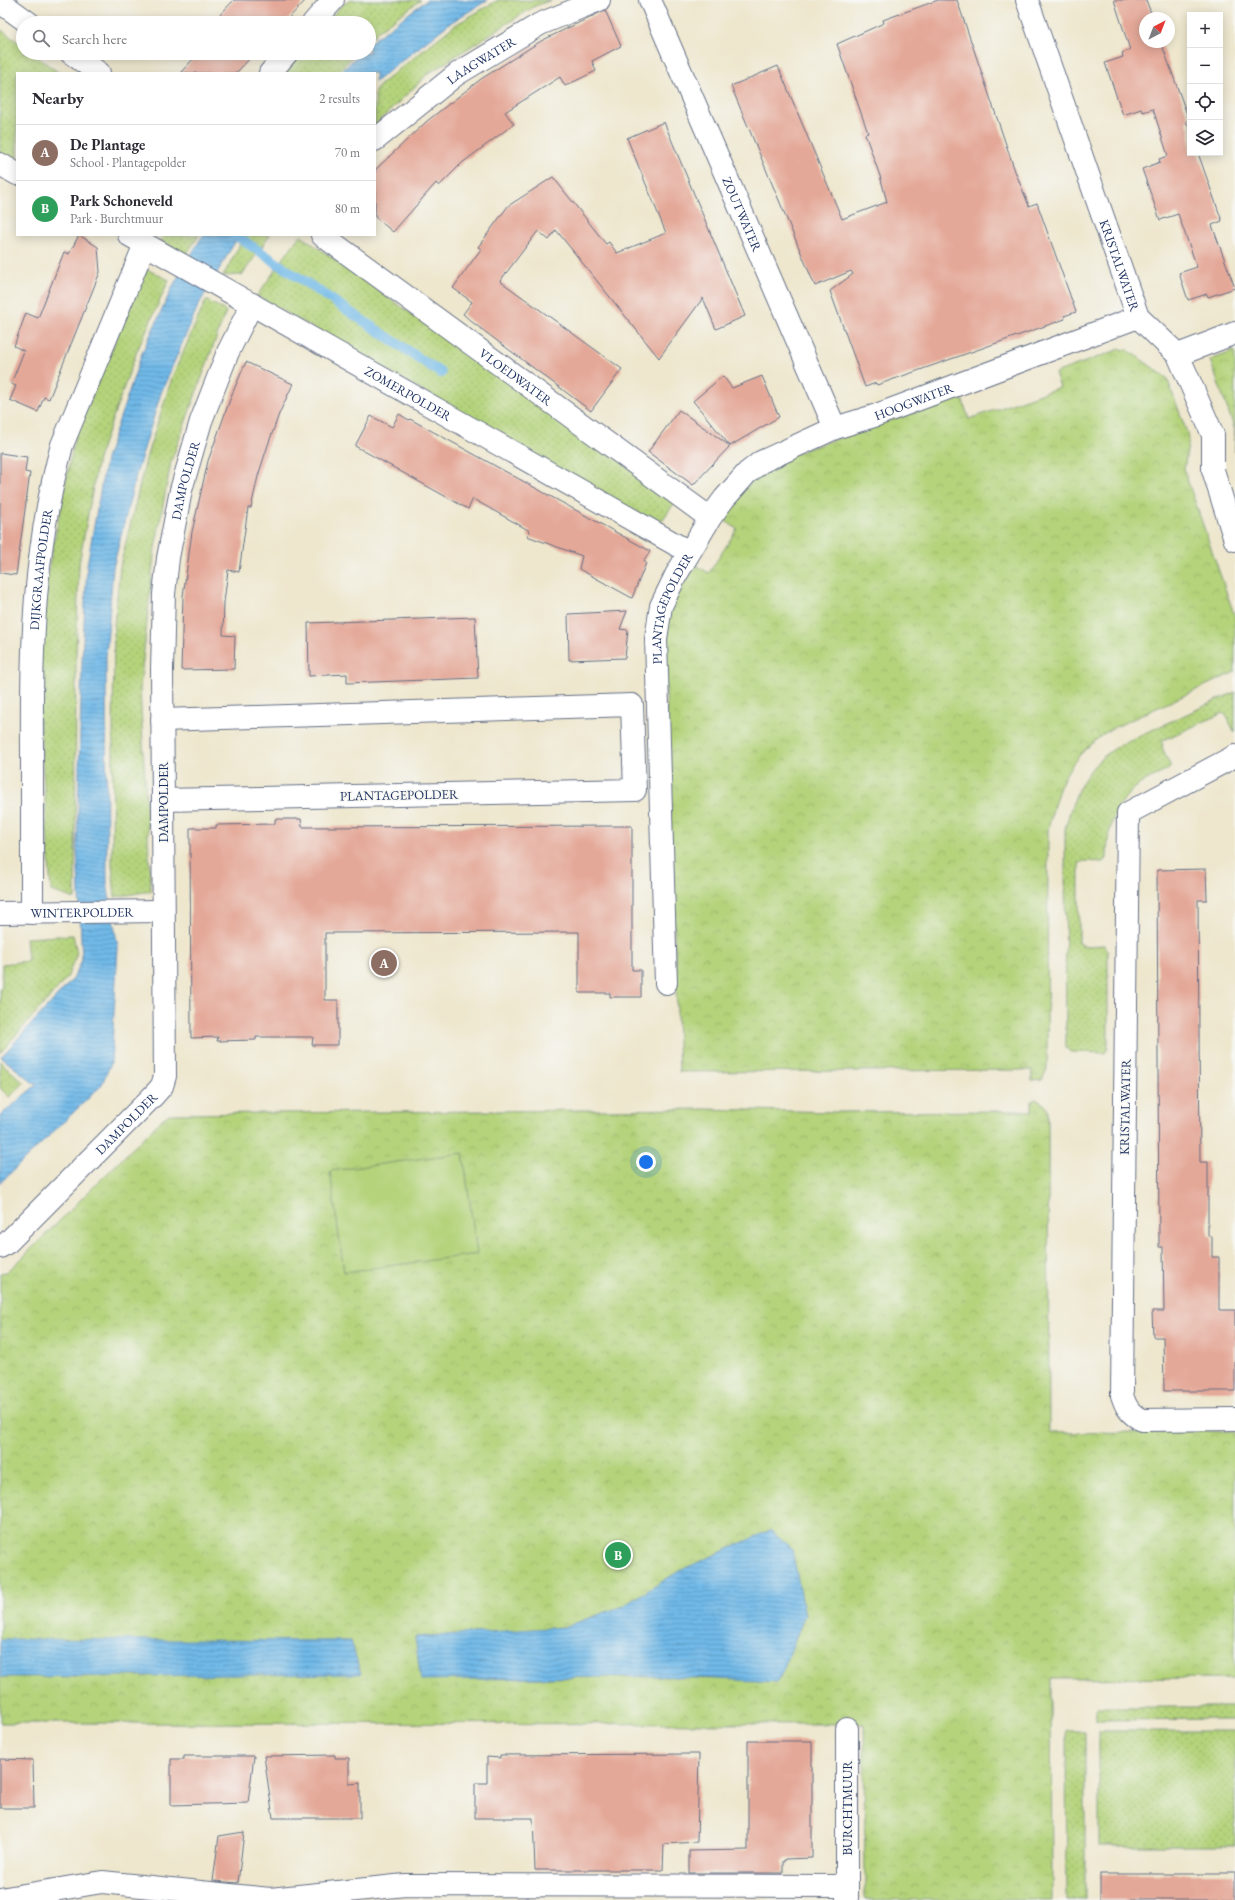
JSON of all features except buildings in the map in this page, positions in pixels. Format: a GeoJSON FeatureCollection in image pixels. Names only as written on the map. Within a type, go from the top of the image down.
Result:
{"type":"FeatureCollection","features":[{"type":"Feature","properties":{"kind":"street"},"geometry":{"type":"LineString","coordinates":[[319,16],[333,0]]}},
{"type":"Feature","properties":{"kind":"street","name":"LAAGWATER"},"geometry":{"type":"LineString","coordinates":[[376,139],[457,74],[540,24],[599,0]]}},
{"type":"Feature","properties":{"kind":"street","name":"ZOUTWATER"},"geometry":{"type":"LineString","coordinates":[[650,0],[835,428]]}},
{"type":"Feature","properties":{"kind":"street","name":"KRISTALWATER"},"geometry":{"type":"LineString","coordinates":[[1027,0],[1138,318],[1178,355],[1213,435],[1213,470],[1235,540]]}},
{"type":"Feature","properties":{"kind":"street"},"geometry":{"type":"LineString","coordinates":[[0,2],[19,16]]}},
{"type":"Feature","properties":{"kind":"street"},"geometry":{"type":"LineString","coordinates":[[81,60],[98,72]]}},
{"type":"Feature","properties":{"kind":"street"},"geometry":{"type":"LineString","coordinates":[[271,72],[281,60]]}},
{"type":"Feature","properties":{"kind":"street"},"geometry":{"type":"LineString","coordinates":[[0,164],[16,173]]}},
{"type":"Feature","properties":{"kind":"street","name":"VLOEDWATER"},"geometry":{"type":"LineString","coordinates":[[323,236],[710,518]]}},
{"type":"Feature","properties":{"kind":"street","name":"ZOMERPOLDER"},"geometry":{"type":"LineString","coordinates":[[137,239],[689,552]]}},
{"type":"Feature","properties":{"kind":"street","name":"DIJKGRAAFPOLDER"},"geometry":{"type":"LineString","coordinates":[[32,913],[31,656],[35,595],[44,525],[53,477],[62,445],[137,239]]}},
{"type":"Feature","properties":{"kind":"street","name":"DAMPOLDER"},"geometry":{"type":"LineString","coordinates":[[0,1247],[8,1242],[162,1086],[166,1065],[163,911],[162,720],[164,594],[173,524],[189,455],[203,414],[228,352],[252,304]]}},
{"type":"Feature","properties":{"kind":"street","name":"HOOGWATER"},"geometry":{"type":"LineString","coordinates":[[710,518],[734,487],[747,473],[761,462],[835,428],[874,416],[1138,318]]}},
{"type":"Feature","properties":{"kind":"street"},"geometry":{"type":"LineString","coordinates":[[1178,355],[1235,332]]}},
{"type":"Feature","properties":{"kind":"street","name":"PLANTAGEPOLDER"},"geometry":{"type":"LineString","coordinates":[[666,983],[656,639],[660,614],[667,593],[689,552],[710,518]]}},
{"type":"Feature","properties":{"kind":"street"},"geometry":{"type":"LineString","coordinates":[[162,720],[659,704]]}},
{"type":"Feature","properties":{"kind":"street"},"geometry":{"type":"LineString","coordinates":[[632,705],[635,790]]}},
{"type":"Feature","properties":{"kind":"street","name":"KRISTALWATER"},"geometry":{"type":"LineString","coordinates":[[1235,756],[1128,813],[1122,1395],[1125,1405],[1131,1415],[1142,1420],[1235,1420]]}},
{"type":"Feature","properties":{"kind":"street","name":"PLANTAGEPOLDER"},"geometry":{"type":"LineString","coordinates":[[163,800],[661,790]]}},
{"type":"Feature","properties":{"kind":"street","name":"WINTERPOLDER"},"geometry":{"type":"LineString","coordinates":[[0,914],[163,911]]}},
{"type":"Feature","properties":{"kind":"street","name":"BURCHTMUUR"},"geometry":{"type":"LineString","coordinates":[[0,1899],[69,1894],[102,1882],[270,1899],[405,1892],[847,1893],[847,1729]]}},
{"type":"Feature","properties":{"kind":"green space"},"geometry":{"type":"Polygon","coordinates":[[[351,0],[421,0],[376,33],[376,16],[332,16],[342,5],[351,0]]]}},
{"type":"Feature","properties":{"kind":"green space"},"geometry":{"type":"Polygon","coordinates":[[[498,0],[551,0],[535,6],[429,73],[376,124],[376,90],[383,82],[455,25],[498,0]]]}},
{"type":"Feature","properties":{"kind":"green space"},"geometry":{"type":"Polygon","coordinates":[[[0,29],[16,41],[16,60],[41,60],[58,72],[16,72],[16,161],[0,153],[0,29]]]}},
{"type":"Feature","properties":{"kind":"green space"},"geometry":{"type":"Polygon","coordinates":[[[292,60],[349,60],[338,72],[281,72],[292,60]]]}},
{"type":"Feature","properties":{"kind":"green space"},"geometry":{"type":"Polygon","coordinates":[[[163,236],[198,236],[186,255],[160,241],[163,236]]]}},
{"type":"Feature","properties":{"kind":"green space"},"geometry":{"type":"Polygon","coordinates":[[[244,236],[269,236],[242,275],[223,276],[244,236]]]}},
{"type":"Feature","properties":{"kind":"green space"},"geometry":{"type":"Polygon","coordinates":[[[299,236],[301,236],[676,501],[658,526],[257,296],[299,236]]]}},
{"type":"Feature","properties":{"kind":"green space"},"geometry":{"type":"Polygon","coordinates":[[[146,269],[169,280],[137,351],[98,459],[79,564],[76,654],[75,899],[51,891],[36,668],[49,566],[75,436],[146,269]]]}},
{"type":"Feature","properties":{"kind":"green space"},"geometry":{"type":"Polygon","coordinates":[[[206,300],[226,311],[171,462],[154,554],[140,689],[151,891],[115,897],[112,864],[114,625],[120,567],[147,455],[173,375],[206,300]]]}},
{"type":"Feature","properties":{"kind":"green space"},"geometry":{"type":"Polygon","coordinates":[[[1120,349],[1128,350],[1167,378],[1189,438],[1184,470],[1235,617],[1235,672],[1109,730],[1094,741],[1083,752],[1066,773],[1056,798],[1048,830],[1047,1069],[1042,1080],[1032,1081],[1032,1070],[679,1072],[664,635],[667,616],[690,562],[709,573],[737,529],[720,517],[742,487],[785,457],[956,397],[962,398],[969,419],[1060,387],[1055,373],[1120,349]]]}},
{"type":"Feature","properties":{"kind":"green space"},"geometry":{"type":"Polygon","coordinates":[[[1235,351],[1235,430],[1210,360],[1235,351]]]}},
{"type":"Feature","properties":{"kind":"green space"},"geometry":{"type":"Polygon","coordinates":[[[1235,692],[1235,733],[1227,717],[1223,713],[1161,741],[1170,768],[1135,788],[1120,805],[1111,825],[1107,847],[1107,859],[1103,862],[1084,861],[1079,864],[1079,943],[1085,946],[1104,945],[1108,950],[1108,1048],[1105,1053],[1070,1052],[1066,1047],[1065,829],[1079,788],[1094,766],[1118,746],[1235,692]]]}},
{"type":"Feature","properties":{"kind":"green space"},"geometry":{"type":"Polygon","coordinates":[[[73,935],[77,953],[67,978],[0,1053],[0,988],[2,987],[2,964],[28,961],[26,938],[73,935]]]}},
{"type":"Feature","properties":{"kind":"green space"},"geometry":{"type":"Polygon","coordinates":[[[0,1061],[24,1083],[9,1097],[0,1088],[0,1061]]]}},
{"type":"Feature","properties":{"kind":"green space"},"geometry":{"type":"Polygon","coordinates":[[[1036,1099],[1045,1105],[1048,1111],[1049,1433],[1235,1431],[1235,1678],[1051,1679],[1052,1900],[865,1900],[864,1724],[0,1723],[0,1273],[7,1272],[20,1260],[162,1119],[169,1114],[705,1109],[837,1112],[1032,1111],[1032,1100],[1036,1099]]]}},
{"type":"Feature","properties":{"kind":"green space"},"geometry":{"type":"Polygon","coordinates":[[[463,1153],[477,1254],[344,1272],[330,1171],[463,1153]]]}},
{"type":"Feature","properties":{"kind":"green space"},"geometry":{"type":"Polygon","coordinates":[[[1097,1707],[1235,1707],[1235,1719],[1097,1720],[1097,1707]]]}},
{"type":"Feature","properties":{"kind":"green space"},"geometry":{"type":"Polygon","coordinates":[[[1066,1731],[1085,1731],[1085,1900],[1067,1900],[1066,1731]]]}},
{"type":"Feature","properties":{"kind":"green space"},"geometry":{"type":"Polygon","coordinates":[[[1099,1731],[1235,1731],[1235,1846],[1099,1846],[1099,1731]]]}},
{"type":"Feature","properties":{"kind":"water"},"geometry":{"type":"Polygon","coordinates":[[[427,0],[488,0],[450,23],[376,81],[376,72],[341,72],[353,60],[376,60],[376,38],[427,0]]]}},
{"type":"Feature","properties":{"kind":"water"},"geometry":{"type":"Polygon","coordinates":[[[202,236],[238,236],[198,306],[161,393],[136,475],[113,568],[106,657],[107,883],[118,948],[111,1063],[101,1086],[0,1183],[0,1116],[36,1085],[1,1057],[73,979],[82,960],[77,847],[82,660],[87,565],[106,459],[142,353],[174,284],[202,236]]]}},
{"type":"Feature","properties":{"kind":"water"},"geometry":{"type":"Polygon","coordinates":[[[770,1530],[792,1549],[805,1615],[778,1682],[656,1676],[421,1680],[415,1637],[564,1627],[623,1606],[679,1571],[770,1530]]]}},
{"type":"Feature","properties":{"kind":"water"},"geometry":{"type":"Polygon","coordinates":[[[0,1639],[351,1641],[361,1674],[0,1677],[0,1639]]]}},
{"type":"Feature","properties":{"kind":"waterway"},"geometry":{"type":"LineString","coordinates":[[238,237],[441,373]]}},
{"type":"Feature","properties":{"kind":"place","name":"De Plantage"},"geometry":{"type":"Point","coordinates":[384,963]}},
{"type":"Feature","properties":{"kind":"place","name":"Park Schoneveld"},"geometry":{"type":"Point","coordinates":[618,1555]}}]}
